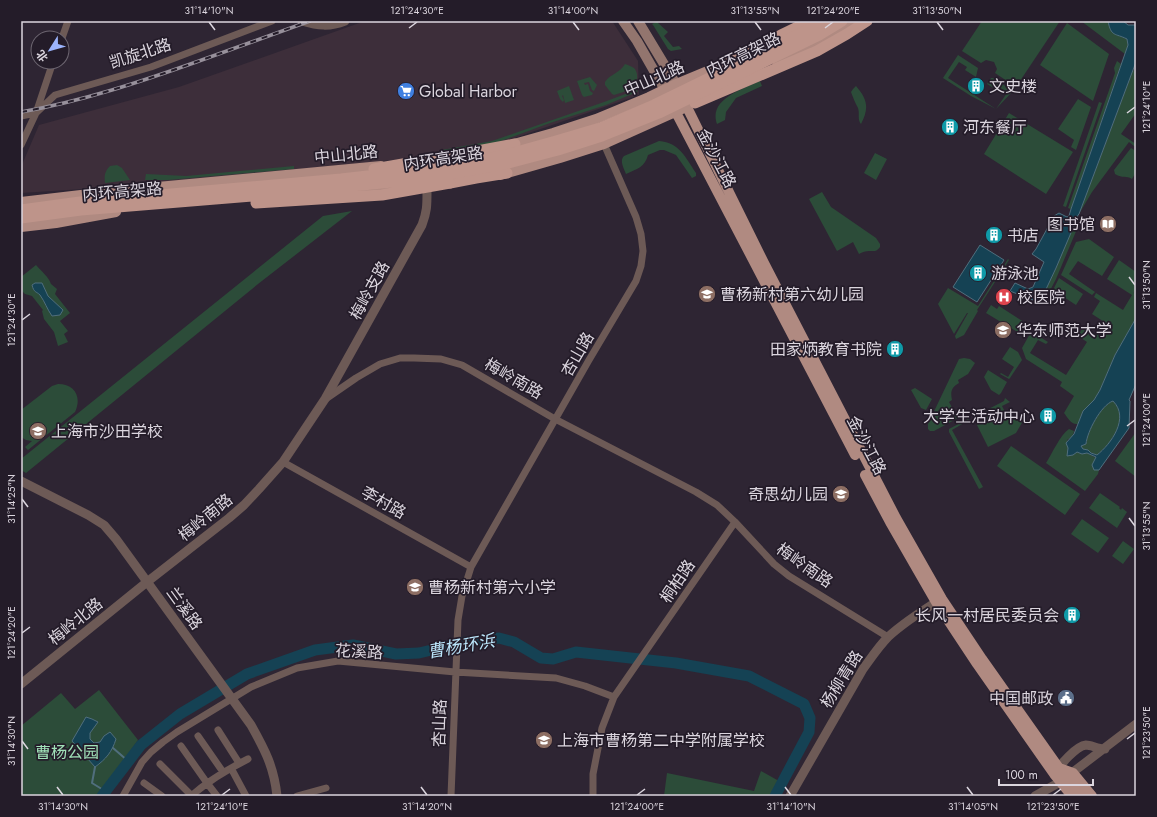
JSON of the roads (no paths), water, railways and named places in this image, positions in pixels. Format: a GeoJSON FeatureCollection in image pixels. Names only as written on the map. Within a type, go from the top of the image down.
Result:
{"type":"FeatureCollection","features":[{"type":"Feature","properties":{"kind":"highway","name":"内环高架路"},"geometry":{"type":"LineString","coordinates":[[21,210],[80,202],[312,182],[421,170],[502,156],[600,128],[654,105],[824,21]]}},
{"type":"Feature","properties":{"kind":"highway","name":"内环高架路"},"geometry":{"type":"LineString","coordinates":[[21,218],[80,210],[252,196],[422,179],[504,164],[558,150],[602,136],[659,113],[819,35],[842,21]]}},
{"type":"Feature","properties":{"kind":"highway"},"geometry":{"type":"LineString","coordinates":[[691,105],[817,51],[867,21]]}},
{"type":"Feature","properties":{"kind":"highway"},"geometry":{"type":"LineString","coordinates":[[751,52],[781,34],[812,22]]}},
{"type":"Feature","properties":{"kind":"highway"},"geometry":{"type":"LineString","coordinates":[[244,188],[285,178],[365,170],[515,144]]}},
{"type":"Feature","properties":{"kind":"highway"},"geometry":{"type":"LineString","coordinates":[[182,202],[256,203],[382,195],[507,173]]}},
{"type":"Feature","properties":{"kind":"main road"},"geometry":{"type":"LineString","coordinates":[[623,21],[637,41],[665,90]]}},
{"type":"Feature","properties":{"kind":"main road"},"geometry":{"type":"LineString","coordinates":[[638,21],[676,84]]}},
{"type":"Feature","properties":{"kind":"main road"},"geometry":{"type":"LineString","coordinates":[[254,201],[271,205],[383,199],[427,192],[507,173],[560,158],[604,144],[676,112],[691,105],[721,86],[825,41],[854,21]]}},
{"type":"Feature","properties":{"kind":"main road","name":"中山北路"},"geometry":{"type":"LineString","coordinates":[[21,202],[115,191],[435,160],[470,154],[515,144],[596,119],[649,98],[676,84],[715,69],[751,52]]}},
{"type":"Feature","properties":{"kind":"main road","name":"金沙江路"},"geometry":{"type":"LineString","coordinates":[[676,84],[691,105],[764,263],[939,601]]}},
{"type":"Feature","properties":{"kind":"main road","name":"金沙江路"},"geometry":{"type":"LineString","coordinates":[[665,90],[890,522],[977,664],[1061,776],[1072,796]]}},
{"type":"Feature","properties":{"kind":"main road"},"geometry":{"type":"LineString","coordinates":[[21,227],[56,223],[112,212],[352,192],[435,183],[488,172],[507,173]]}},
{"type":"Feature","properties":{"kind":"main road","name":"金沙江路"},"geometry":{"type":"LineString","coordinates":[[1061,776],[1082,796]]}},
{"type":"Feature","properties":{"kind":"main road","name":"金沙江路"},"geometry":{"type":"LineString","coordinates":[[1061,776],[1092,796]]}},
{"type":"Feature","properties":{"kind":"street","name":"凯旋北路"},"geometry":{"type":"LineString","coordinates":[[36,113],[55,95],[151,67],[272,21]]}},
{"type":"Feature","properties":{"kind":"street"},"geometry":{"type":"LineString","coordinates":[[302,21],[316,25],[330,25],[345,21]]}},
{"type":"Feature","properties":{"kind":"street"},"geometry":{"type":"LineString","coordinates":[[21,145],[36,113],[50,70]]}},
{"type":"Feature","properties":{"kind":"street"},"geometry":{"type":"LineString","coordinates":[[21,116],[36,113]]}},
{"type":"Feature","properties":{"kind":"street","name":"杏山路"},"geometry":{"type":"LineString","coordinates":[[451,796],[456,637],[462,596],[471,567],[592,353],[636,281],[641,266],[643,251],[640,228],[604,144]]}},
{"type":"Feature","properties":{"kind":"street","name":"梅岭支路"},"geometry":{"type":"LineString","coordinates":[[325,399],[422,225],[428,206],[427,192]]}},
{"type":"Feature","properties":{"kind":"street","name":"梅岭南路"},"geometry":{"type":"LineString","coordinates":[[147,582],[239,510],[283,462],[325,399],[356,378],[385,363],[400,358],[441,359],[462,365],[556,419],[696,492],[717,506],[735,522],[763,553],[784,572],[888,637]]}},
{"type":"Feature","properties":{"kind":"street","name":"李村路"},"geometry":{"type":"LineString","coordinates":[[283,462],[471,567]]}},
{"type":"Feature","properties":{"kind":"street","name":"兰溪路"},"geometry":{"type":"LineString","coordinates":[[21,481],[88,515],[104,525],[116,539],[251,725],[265,751],[272,769],[277,796]]}},
{"type":"Feature","properties":{"kind":"street","name":"桐柏路"},"geometry":{"type":"LineString","coordinates":[[614,697],[735,522]]}},
{"type":"Feature","properties":{"kind":"street","name":"梅岭北路"},"geometry":{"type":"LineString","coordinates":[[21,684],[147,582]]}},
{"type":"Feature","properties":{"kind":"street","name":"杨柳青路"},"geometry":{"type":"LineString","coordinates":[[790,796],[863,668],[888,637],[939,601]]}},
{"type":"Feature","properties":{"kind":"street","name":"花溪路"},"geometry":{"type":"LineString","coordinates":[[123,796],[137,771],[151,752],[177,732],[230,696],[297,668],[338,661],[455,672],[556,678],[585,686],[614,697]]}},
{"type":"Feature","properties":{"kind":"street"},"geometry":{"type":"LineString","coordinates":[[593,796],[593,774],[602,728],[614,697]]}},
{"type":"Feature","properties":{"kind":"street"},"geometry":{"type":"LineString","coordinates":[[1035,796],[1061,776],[1105,749],[1136,724]]}},
{"type":"Feature","properties":{"kind":"street"},"geometry":{"type":"LineString","coordinates":[[218,730],[239,763]]}},
{"type":"Feature","properties":{"kind":"street"},"geometry":{"type":"LineString","coordinates":[[198,736],[223,772]]}},
{"type":"Feature","properties":{"kind":"street"},"geometry":{"type":"LineString","coordinates":[[1061,776],[1070,755],[1082,746],[1088,745],[1099,749],[1105,749]]}},
{"type":"Feature","properties":{"kind":"street"},"geometry":{"type":"LineString","coordinates":[[181,746],[217,796]]}},
{"type":"Feature","properties":{"kind":"street"},"geometry":{"type":"LineString","coordinates":[[160,764],[191,796],[223,772],[248,759]]}},
{"type":"Feature","properties":{"kind":"street"},"geometry":{"type":"LineString","coordinates":[[231,768],[246,796]]}},
{"type":"Feature","properties":{"kind":"street"},"geometry":{"type":"LineString","coordinates":[[144,783],[162,796]]}},
{"type":"Feature","properties":{"kind":"street"},"geometry":{"type":"LineString","coordinates":[[297,796],[326,788]]}},
{"type":"Feature","properties":{"kind":"water"},"geometry":{"type":"Polygon","coordinates":[[[1108,21],[1123,21],[1128,25],[1136,25],[1136,62],[1079,214],[1040,302],[1010,291],[1015,283],[1028,289],[1033,287],[1044,262],[1032,254],[1054,216],[1059,213],[1067,217],[1069,216],[1128,45],[1127,39],[1112,32],[1108,21]]]}},
{"type":"Feature","properties":{"kind":"water","name":"游泳池"},"geometry":{"type":"Polygon","coordinates":[[[980,245],[1004,260],[977,302],[953,287],[980,245]]]}},
{"type":"Feature","properties":{"kind":"water"},"geometry":{"type":"Polygon","coordinates":[[[35,283],[42,283],[48,296],[63,310],[60,315],[52,316],[40,295],[35,292],[32,285],[35,283]]]}},
{"type":"Feature","properties":{"kind":"water"},"geometry":{"type":"Polygon","coordinates":[[[1136,318],[1136,384],[1129,400],[1129,428],[1099,470],[1094,470],[1092,465],[1096,457],[1087,453],[1082,454],[1077,452],[1073,455],[1067,456],[1068,448],[1066,443],[1074,434],[1083,411],[1094,400],[1100,390],[1115,355],[1136,318]],[[1113,401],[1099,413],[1089,433],[1086,444],[1081,446],[1083,449],[1097,455],[1108,444],[1113,438],[1119,423],[1120,415],[1118,408],[1113,401]]]}},
{"type":"Feature","properties":{"kind":"water"},"geometry":{"type":"Polygon","coordinates":[[[86,717],[98,722],[90,733],[90,739],[94,743],[100,742],[104,736],[110,732],[116,739],[113,748],[108,755],[95,767],[72,741],[86,717]]]}},
{"type":"Feature","properties":{"kind":"waterway","name":"曹杨环浜"},"geometry":{"type":"LineString","coordinates":[[102,796],[141,745],[180,714],[247,674],[315,650],[353,645],[396,654],[419,653],[465,642],[499,638],[514,642],[541,658],[553,659],[576,652],[676,663],[749,676],[804,704],[810,718],[809,732],[775,796]]}},
{"type":"Feature","properties":{"kind":"waterway"},"geometry":{"type":"LineString","coordinates":[[113,748],[128,761]]}},
{"type":"Feature","properties":{"kind":"waterway"},"geometry":{"type":"LineString","coordinates":[[95,767],[92,783],[105,791]]}},
{"type":"Feature","properties":{"kind":"railway"},"geometry":{"type":"LineString","coordinates":[[21,112],[89,97],[199,61],[310,21]]}},
{"type":"Feature","properties":{"kind":"place","name":"文史楼"},"geometry":{"type":"Point","coordinates":[976,86]}},
{"type":"Feature","properties":{"kind":"place","name":"Global Harbor"},"geometry":{"type":"Point","coordinates":[406,91]}},
{"type":"Feature","properties":{"kind":"place","name":"河东餐厅"},"geometry":{"type":"Point","coordinates":[950,127]}},
{"type":"Feature","properties":{"kind":"place","name":"图书馆"},"geometry":{"type":"Point","coordinates":[1108,224]}},
{"type":"Feature","properties":{"kind":"place","name":"书店"},"geometry":{"type":"Point","coordinates":[994,235]}},
{"type":"Feature","properties":{"kind":"place","name":"游泳池"},"geometry":{"type":"Point","coordinates":[978,273]}},
{"type":"Feature","properties":{"kind":"place","name":"曹杨新村第六幼儿园"},"geometry":{"type":"Point","coordinates":[707,294]}},
{"type":"Feature","properties":{"kind":"place","name":"校医院"},"geometry":{"type":"Point","coordinates":[1004,297]}},
{"type":"Feature","properties":{"kind":"place","name":"华东师范大学"},"geometry":{"type":"Point","coordinates":[1003,330]}},
{"type":"Feature","properties":{"kind":"place","name":"田家炳教育书院"},"geometry":{"type":"Point","coordinates":[895,349]}},
{"type":"Feature","properties":{"kind":"place","name":"大学生活动中心"},"geometry":{"type":"Point","coordinates":[1048,416]}},
{"type":"Feature","properties":{"kind":"place","name":"上海市沙田学校"},"geometry":{"type":"Point","coordinates":[38,431]}},
{"type":"Feature","properties":{"kind":"place","name":"奇思幼儿园"},"geometry":{"type":"Point","coordinates":[841,494]}},
{"type":"Feature","properties":{"kind":"place","name":"曹杨新村第六小学"},"geometry":{"type":"Point","coordinates":[415,587]}},
{"type":"Feature","properties":{"kind":"place","name":"长风一村居民委员会"},"geometry":{"type":"Point","coordinates":[1072,615]}},
{"type":"Feature","properties":{"kind":"place","name":"中国邮政"},"geometry":{"type":"Point","coordinates":[1066,698]}},
{"type":"Feature","properties":{"kind":"place","name":"上海市曹杨第二中学附属学校"},"geometry":{"type":"Point","coordinates":[544,740]}},
{"type":"Feature","properties":{"kind":"park label","name":"曹杨公园"},"geometry":{"type":"Point","coordinates":[67,752]}}]}
